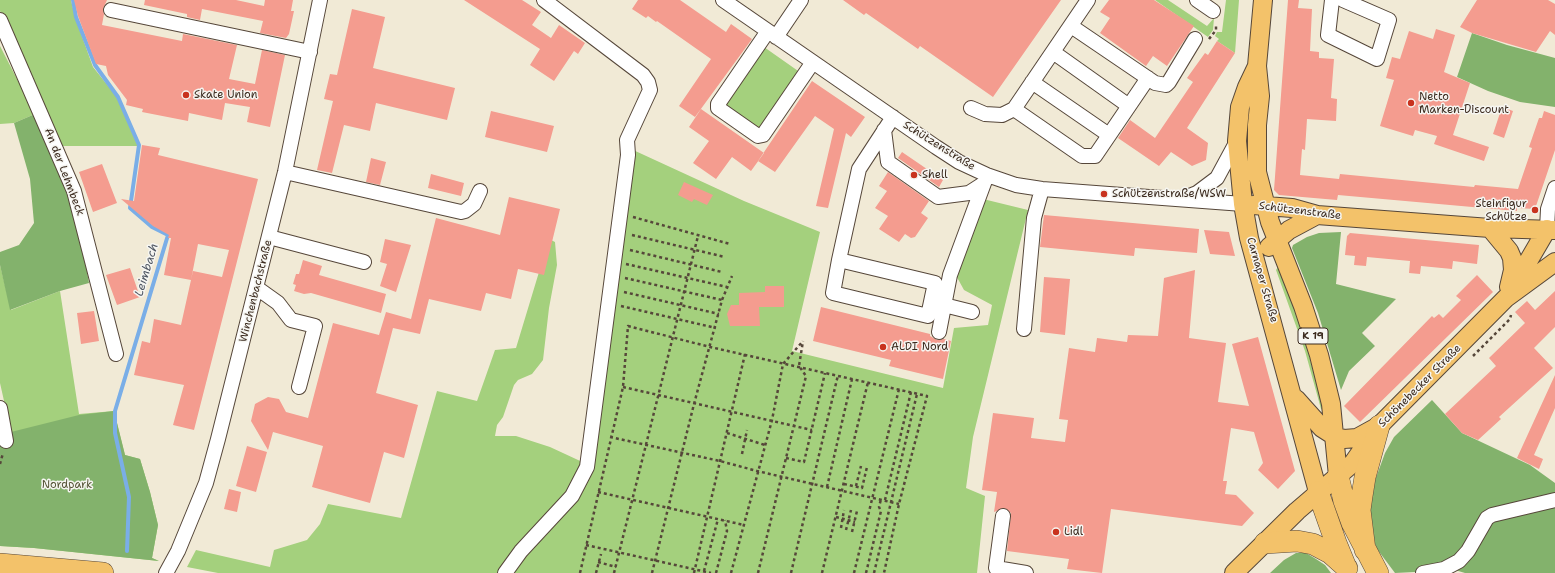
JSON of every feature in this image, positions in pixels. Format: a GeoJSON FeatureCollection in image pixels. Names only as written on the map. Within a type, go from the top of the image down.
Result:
{"type":"FeatureCollection","features":[{"type":"Feature","properties":{"kind":"highway"},"geometry":{"type":"LineString","coordinates":[[1365,550],[1360,510],[1365,477],[1380,426]]}},
{"type":"Feature","properties":{"kind":"highway"},"geometry":{"type":"LineString","coordinates":[[1338,476],[1344,502],[1365,550],[1378,573]]}},
{"type":"Feature","properties":{"kind":"highway"},"geometry":{"type":"LineString","coordinates":[[1318,492],[1336,544],[1348,571]]}},
{"type":"Feature","properties":{"kind":"highway"},"geometry":{"type":"LineString","coordinates":[[1265,543],[1297,542],[1313,544],[1330,553],[1348,571]]}},
{"type":"Feature","properties":{"kind":"highway"},"geometry":{"type":"LineString","coordinates":[[0,564],[103,573]]}},
{"type":"Feature","properties":{"kind":"main road","name":"Carnaper Straße"},"geometry":{"type":"LineString","coordinates":[[1263,0],[1257,66],[1260,96],[1256,150],[1257,172],[1265,206],[1276,239],[1303,306],[1319,356],[1331,404],[1336,437],[1338,476]]}},
{"type":"Feature","properties":{"kind":"main road","name":"Carnaper Straße"},"geometry":{"type":"LineString","coordinates":[[1257,66],[1240,107],[1237,141],[1243,204],[1256,261],[1294,396],[1318,492]]}},
{"type":"Feature","properties":{"kind":"main road","name":"Schützenstraße"},"geometry":{"type":"LineString","coordinates":[[1243,204],[1292,208],[1317,215],[1490,228],[1552,231]]}},
{"type":"Feature","properties":{"kind":"main road"},"geometry":{"type":"LineString","coordinates":[[1256,261],[1276,239],[1317,215]]}},
{"type":"Feature","properties":{"kind":"main road"},"geometry":{"type":"LineString","coordinates":[[1490,228],[1509,250],[1513,262],[1510,304]]}},
{"type":"Feature","properties":{"kind":"main road"},"geometry":{"type":"LineString","coordinates":[[1510,304],[1552,231]]}},
{"type":"Feature","properties":{"kind":"main road"},"geometry":{"type":"LineString","coordinates":[[1510,304],[1555,262]]}},
{"type":"Feature","properties":{"kind":"main road","name":"Schönebecker Straße"},"geometry":{"type":"LineString","coordinates":[[1234,573],[1318,492],[1353,463],[1380,426],[1510,304]]}},
{"type":"Feature","properties":{"kind":"main road"},"geometry":{"type":"LineString","coordinates":[[1294,396],[1328,434],[1336,437],[1344,439],[1357,438],[1380,426]]}},
{"type":"Feature","properties":{"kind":"street","name":"Winchenbachstraße"},"geometry":{"type":"LineString","coordinates":[[166,573],[178,551],[206,483],[286,172],[320,0]]}},
{"type":"Feature","properties":{"kind":"street"},"geometry":{"type":"LineString","coordinates":[[505,573],[522,551],[572,496],[587,467],[628,155],[627,140],[650,90],[648,82],[643,75],[544,0]]}},
{"type":"Feature","properties":{"kind":"street","name":"Schützenstraße"},"geometry":{"type":"LineString","coordinates":[[723,0],[985,180],[1042,189],[1243,204]]}},
{"type":"Feature","properties":{"kind":"street"},"geometry":{"type":"LineString","coordinates":[[801,0],[772,34],[718,104],[718,108],[758,136],[763,135],[813,62]]}},
{"type":"Feature","properties":{"kind":"street"},"geometry":{"type":"LineString","coordinates":[[971,108],[985,114],[1002,115],[1014,109],[1088,0]]}},
{"type":"Feature","properties":{"kind":"street"},"geometry":{"type":"LineString","coordinates":[[1197,0],[1214,17]]}},
{"type":"Feature","properties":{"kind":"street"},"geometry":{"type":"LineString","coordinates":[[1332,0],[1328,35],[1377,59],[1389,20],[1343,0]]}},
{"type":"Feature","properties":{"kind":"street"},"geometry":{"type":"LineString","coordinates":[[110,10],[310,52]]}},
{"type":"Feature","properties":{"kind":"street","name":"An der Lehmbeck"},"geometry":{"type":"LineString","coordinates":[[0,20],[74,191],[116,354]]}},
{"type":"Feature","properties":{"kind":"street"},"geometry":{"type":"LineString","coordinates":[[1071,26],[1155,83],[1166,85],[1195,39]]}},
{"type":"Feature","properties":{"kind":"street"},"geometry":{"type":"LineString","coordinates":[[1053,52],[1129,106]]}},
{"type":"Feature","properties":{"kind":"street"},"geometry":{"type":"LineString","coordinates":[[1014,109],[1082,156],[1095,156],[1148,78]]}},
{"type":"Feature","properties":{"kind":"street"},"geometry":{"type":"LineString","coordinates":[[1032,82],[1109,135]]}},
{"type":"Feature","properties":{"kind":"street"},"geometry":{"type":"LineString","coordinates":[[839,260],[935,283],[928,316],[833,293],[839,260],[860,169],[893,116]]}},
{"type":"Feature","properties":{"kind":"street"},"geometry":{"type":"LineString","coordinates":[[884,130],[888,162],[938,197],[969,193],[985,180]]}},
{"type":"Feature","properties":{"kind":"street"},"geometry":{"type":"LineString","coordinates":[[1181,200],[1197,193],[1217,178],[1237,141]]}},
{"type":"Feature","properties":{"kind":"street"},"geometry":{"type":"LineString","coordinates":[[286,172],[461,212],[465,211],[474,204],[480,191]]}},
{"type":"Feature","properties":{"kind":"street"},"geometry":{"type":"LineString","coordinates":[[939,332],[950,275],[985,180]]}},
{"type":"Feature","properties":{"kind":"street"},"geometry":{"type":"LineString","coordinates":[[1552,231],[1548,209],[1555,188]]}},
{"type":"Feature","properties":{"kind":"street"},"geometry":{"type":"LineString","coordinates":[[1024,329],[1034,218],[1042,189]]}},
{"type":"Feature","properties":{"kind":"street"},"geometry":{"type":"LineString","coordinates":[[269,237],[364,262]]}},
{"type":"Feature","properties":{"kind":"street"},"geometry":{"type":"LineString","coordinates":[[257,288],[278,303],[291,320],[315,326],[299,387]]}},
{"type":"Feature","properties":{"kind":"street"},"geometry":{"type":"LineString","coordinates":[[944,305],[972,312]]}},
{"type":"Feature","properties":{"kind":"street"},"geometry":{"type":"LineString","coordinates":[[0,408],[6,441]]}},
{"type":"Feature","properties":{"kind":"street"},"geometry":{"type":"LineString","coordinates":[[1423,573],[1444,569],[1459,561],[1468,552],[1487,518],[1492,515],[1555,500]]}},
{"type":"Feature","properties":{"kind":"street"},"geometry":{"type":"LineString","coordinates":[[1003,516],[996,568],[1026,573]]}},
{"type":"Feature","properties":{"kind":"path"},"geometry":{"type":"LineString","coordinates":[[1195,39],[1205,46],[1216,30],[1214,17]]}},
{"type":"Feature","properties":{"kind":"path"},"geometry":{"type":"LineString","coordinates":[[633,218],[730,244]]}},
{"type":"Feature","properties":{"kind":"path"},"geometry":{"type":"LineString","coordinates":[[632,235],[725,258]]}},
{"type":"Feature","properties":{"kind":"path"},"geometry":{"type":"LineString","coordinates":[[614,573],[698,236]]}},
{"type":"Feature","properties":{"kind":"path"},"geometry":{"type":"LineString","coordinates":[[628,249],[722,272]]}},
{"type":"Feature","properties":{"kind":"path"},"geometry":{"type":"LineString","coordinates":[[625,264],[727,287]]}},
{"type":"Feature","properties":{"kind":"path"},"geometry":{"type":"LineString","coordinates":[[652,573],[669,508],[681,453],[716,328],[722,300],[732,276]]}},
{"type":"Feature","properties":{"kind":"path"},"geometry":{"type":"LineString","coordinates":[[622,278],[722,300]]}},
{"type":"Feature","properties":{"kind":"path"},"geometry":{"type":"LineString","coordinates":[[621,292],[719,314]]}},
{"type":"Feature","properties":{"kind":"path"},"geometry":{"type":"LineString","coordinates":[[1470,358],[1510,320],[1510,304]]}},
{"type":"Feature","properties":{"kind":"path"},"geometry":{"type":"LineString","coordinates":[[620,305],[716,328]]}},
{"type":"Feature","properties":{"kind":"path"},"geometry":{"type":"LineString","coordinates":[[580,573],[610,437],[623,387],[628,326],[710,347],[783,364],[800,366],[927,396],[899,504],[884,573]]}},
{"type":"Feature","properties":{"kind":"path"},"geometry":{"type":"LineString","coordinates":[[731,573],[757,471],[772,420],[783,364],[803,341],[800,366],[806,376],[758,573]]}},
{"type":"Feature","properties":{"kind":"path"},"geometry":{"type":"LineString","coordinates":[[694,571],[708,517],[745,354]]}},
{"type":"Feature","properties":{"kind":"path"},"geometry":{"type":"LineString","coordinates":[[786,458],[804,462],[825,373]]}},
{"type":"Feature","properties":{"kind":"path"},"geometry":{"type":"LineString","coordinates":[[791,573],[838,375]]}},
{"type":"Feature","properties":{"kind":"path"},"geometry":{"type":"LineString","coordinates":[[827,487],[852,379]]}},
{"type":"Feature","properties":{"kind":"path"},"geometry":{"type":"LineString","coordinates":[[822,573],[868,382]]}},
{"type":"Feature","properties":{"kind":"path"},"geometry":{"type":"LineString","coordinates":[[623,387],[812,430]]}},
{"type":"Feature","properties":{"kind":"path"},"geometry":{"type":"LineString","coordinates":[[854,573],[899,389]]}},
{"type":"Feature","properties":{"kind":"path"},"geometry":{"type":"LineString","coordinates":[[885,500],[911,392]]}},
{"type":"Feature","properties":{"kind":"path"},"geometry":{"type":"LineString","coordinates":[[874,573],[917,394]]}},
{"type":"Feature","properties":{"kind":"path"},"geometry":{"type":"LineString","coordinates":[[742,454],[747,430]]}},
{"type":"Feature","properties":{"kind":"path"},"geometry":{"type":"LineString","coordinates":[[727,433],[765,445]]}},
{"type":"Feature","properties":{"kind":"path"},"geometry":{"type":"LineString","coordinates":[[610,437],[720,461],[899,504]]}},
{"type":"Feature","properties":{"kind":"path"},"geometry":{"type":"LineString","coordinates":[[856,486],[861,466]]}},
{"type":"Feature","properties":{"kind":"path"},"geometry":{"type":"LineString","coordinates":[[844,484],[862,488],[867,467]]}},
{"type":"Feature","properties":{"kind":"path"},"geometry":{"type":"LineString","coordinates":[[598,492],[744,525]]}},
{"type":"Feature","properties":{"kind":"path"},"geometry":{"type":"LineString","coordinates":[[866,573],[881,511],[879,507],[881,499]]}},
{"type":"Feature","properties":{"kind":"path"},"geometry":{"type":"LineString","coordinates":[[841,528],[844,510]]}},
{"type":"Feature","properties":{"kind":"path"},"geometry":{"type":"LineString","coordinates":[[846,530],[851,510]]}},
{"type":"Feature","properties":{"kind":"path"},"geometry":{"type":"LineString","coordinates":[[852,532],[857,512]]}},
{"type":"Feature","properties":{"kind":"path"},"geometry":{"type":"LineString","coordinates":[[836,517],[855,522]]}},
{"type":"Feature","properties":{"kind":"path"},"geometry":{"type":"LineString","coordinates":[[704,571],[718,518]]}},
{"type":"Feature","properties":{"kind":"path"},"geometry":{"type":"LineString","coordinates":[[716,573],[727,531],[725,520]]}},
{"type":"Feature","properties":{"kind":"path"},"geometry":{"type":"LineString","coordinates":[[586,545],[694,571],[711,573]]}},
{"type":"Feature","properties":{"kind":"path"},"geometry":{"type":"LineString","coordinates":[[596,573],[601,554]]}},
{"type":"Feature","properties":{"kind":"path"},"geometry":{"type":"LineString","coordinates":[[598,562],[616,567]]}},
{"type":"Feature","properties":{"kind":"green space"},"geometry":{"type":"Polygon","coordinates":[[[0,0],[71,0],[75,17],[93,67],[117,97],[138,146],[59,146],[0,11],[0,0]]]}},
{"type":"Feature","properties":{"kind":"green space"},"geometry":{"type":"Polygon","coordinates":[[[1155,0],[1168,0],[1207,26],[1214,18],[1213,30],[1208,37],[1155,0]]]}},
{"type":"Feature","properties":{"kind":"green space"},"geometry":{"type":"Polygon","coordinates":[[[1226,0],[1239,0],[1235,53],[1217,41],[1219,39],[1215,36],[1217,32],[1222,32],[1226,0]]]}},
{"type":"Feature","properties":{"kind":"green space"},"geometry":{"type":"Polygon","coordinates":[[[1472,33],[1507,45],[1555,58],[1555,107],[1520,102],[1488,91],[1457,77],[1472,33]]]}},
{"type":"Feature","properties":{"kind":"green space"},"geometry":{"type":"Polygon","coordinates":[[[0,46],[35,114],[14,123],[0,124],[0,46]]]}},
{"type":"Feature","properties":{"kind":"green space"},"geometry":{"type":"Polygon","coordinates":[[[764,47],[801,73],[760,130],[725,108],[724,103],[764,47]]]}},
{"type":"Feature","properties":{"kind":"green space"},"geometry":{"type":"Polygon","coordinates":[[[35,114],[68,187],[80,231],[89,283],[60,291],[10,310],[0,265],[0,252],[19,245],[34,223],[30,179],[14,123],[35,114]]]}},
{"type":"Feature","properties":{"kind":"green space"},"geometry":{"type":"Polygon","coordinates":[[[631,149],[744,201],[820,232],[792,351],[943,388],[954,328],[988,325],[992,305],[964,290],[953,270],[983,199],[1028,210],[973,437],[966,488],[985,496],[977,573],[218,573],[187,567],[196,550],[270,567],[274,550],[307,540],[320,524],[328,504],[401,518],[437,391],[477,401],[495,350],[516,348],[549,239],[555,242],[557,265],[549,308],[543,360],[532,374],[518,380],[514,385],[503,417],[497,425],[495,436],[516,436],[550,447],[591,466],[631,149]]]}},
{"type":"Feature","properties":{"kind":"green space"},"geometry":{"type":"Polygon","coordinates":[[[1341,232],[1336,284],[1396,299],[1362,333],[1375,346],[1349,371],[1341,390],[1318,313],[1292,248],[1293,245],[1307,237],[1319,233],[1341,232]]]}},
{"type":"Feature","properties":{"kind":"green space","name":"Nordpark"},"geometry":{"type":"Polygon","coordinates":[[[0,265],[11,310],[60,291],[79,414],[114,411],[125,455],[140,459],[150,492],[158,525],[152,558],[159,561],[34,548],[0,546],[11,432],[0,383],[0,265]]]}},
{"type":"Feature","properties":{"kind":"green space"},"geometry":{"type":"Polygon","coordinates":[[[1278,267],[1281,270],[1306,343],[1323,410],[1321,409],[1305,351],[1276,270],[1278,267]]]}},
{"type":"Feature","properties":{"kind":"green space"},"geometry":{"type":"Polygon","coordinates":[[[1432,400],[1462,433],[1530,465],[1555,483],[1555,573],[1465,573],[1455,570],[1395,573],[1377,549],[1370,531],[1366,505],[1385,453],[1394,437],[1432,400]]]}},
{"type":"Feature","properties":{"kind":"green space","name":"Nordpark"},"geometry":{"type":"Polygon","coordinates":[[[114,411],[125,455],[140,459],[150,492],[158,525],[152,558],[159,561],[34,548],[0,546],[0,440],[11,432],[79,415],[114,411]]]}},
{"type":"Feature","properties":{"kind":"green space"},"geometry":{"type":"Polygon","coordinates":[[[1296,553],[1306,553],[1325,565],[1331,573],[1270,573],[1284,560],[1296,553]]]}},
{"type":"Feature","properties":{"kind":"building"},"geometry":{"type":"Polygon","coordinates":[[[74,0],[107,0],[103,9],[104,14],[102,25],[182,41],[183,34],[237,45],[229,79],[255,84],[262,50],[285,55],[270,127],[247,122],[250,107],[225,103],[222,120],[189,113],[188,121],[142,112],[143,109],[126,105],[127,100],[108,75],[106,66],[96,64],[78,16],[74,0]]]}},
{"type":"Feature","properties":{"kind":"building"},"geometry":{"type":"Polygon","coordinates":[[[145,0],[236,0],[264,6],[265,0],[293,0],[291,11],[294,11],[289,34],[286,38],[260,33],[263,21],[202,9],[200,20],[187,17],[187,14],[144,5],[145,0]]]}},
{"type":"Feature","properties":{"kind":"building"},"geometry":{"type":"Polygon","coordinates":[[[464,0],[522,0],[541,12],[532,25],[551,38],[559,25],[585,43],[578,54],[574,51],[554,81],[530,65],[540,49],[464,0]]]}},
{"type":"Feature","properties":{"kind":"building"},"geometry":{"type":"Polygon","coordinates":[[[638,0],[680,0],[726,32],[731,24],[752,39],[695,117],[679,106],[711,59],[657,21],[656,22],[648,16],[646,18],[632,9],[638,0]]]}},
{"type":"Feature","properties":{"kind":"building"},"geometry":{"type":"Polygon","coordinates":[[[843,0],[1061,0],[993,97],[920,46],[918,49],[866,13],[864,15],[843,0]]]}},
{"type":"Feature","properties":{"kind":"building"},"geometry":{"type":"Polygon","coordinates":[[[1109,0],[1154,0],[1194,26],[1167,66],[1153,56],[1146,66],[1100,33],[1110,18],[1100,12],[1109,0]]]}},
{"type":"Feature","properties":{"kind":"building"},"geometry":{"type":"Polygon","coordinates":[[[1288,0],[1299,0],[1298,8],[1312,9],[1310,51],[1319,52],[1319,58],[1334,59],[1331,98],[1337,99],[1336,121],[1307,119],[1305,150],[1302,149],[1300,175],[1339,179],[1340,174],[1474,187],[1475,185],[1518,189],[1532,148],[1529,147],[1539,118],[1542,118],[1544,111],[1555,115],[1555,150],[1535,209],[1517,208],[1517,211],[1338,195],[1337,200],[1279,195],[1274,190],[1288,0]]]}},
{"type":"Feature","properties":{"kind":"building"},"geometry":{"type":"Polygon","coordinates":[[[1477,0],[1548,0],[1555,4],[1555,35],[1550,31],[1536,52],[1472,33],[1460,27],[1477,0]]]}},
{"type":"Feature","properties":{"kind":"building"},"geometry":{"type":"Polygon","coordinates":[[[352,9],[385,17],[373,68],[455,88],[447,120],[376,103],[370,131],[344,125],[332,173],[317,170],[333,101],[324,99],[330,74],[337,75],[352,9]]]}},
{"type":"Feature","properties":{"kind":"building","name":"Netto Marken-Discount"},"geometry":{"type":"Polygon","coordinates":[[[1436,29],[1455,35],[1444,72],[1470,83],[1453,135],[1489,147],[1484,161],[1434,144],[1437,136],[1415,130],[1413,136],[1380,126],[1394,80],[1386,78],[1392,57],[1400,59],[1409,31],[1433,39],[1436,29]]]}},
{"type":"Feature","properties":{"kind":"building"},"geometry":{"type":"Polygon","coordinates":[[[1217,41],[1235,53],[1187,128],[1208,143],[1206,160],[1192,166],[1171,152],[1159,166],[1118,138],[1130,120],[1155,138],[1193,82],[1187,78],[1205,53],[1208,55],[1217,41]]]}},
{"type":"Feature","properties":{"kind":"building"},"geometry":{"type":"Polygon","coordinates":[[[812,81],[865,117],[851,137],[846,133],[828,208],[816,206],[834,129],[815,116],[775,172],[758,161],[812,81]]]}},
{"type":"Feature","properties":{"kind":"building"},"geometry":{"type":"Polygon","coordinates":[[[1502,107],[1513,111],[1504,138],[1493,134],[1502,107]]]}},
{"type":"Feature","properties":{"kind":"building"},"geometry":{"type":"Polygon","coordinates":[[[701,109],[764,153],[751,171],[732,157],[716,179],[693,163],[709,141],[689,127],[701,109]]]}},
{"type":"Feature","properties":{"kind":"building"},"geometry":{"type":"Polygon","coordinates":[[[491,111],[554,126],[547,152],[485,137],[491,111]]]}},
{"type":"Feature","properties":{"kind":"building"},"geometry":{"type":"Polygon","coordinates":[[[142,145],[160,148],[158,155],[258,179],[194,430],[173,425],[184,385],[134,375],[142,341],[150,343],[154,319],[181,325],[191,280],[164,275],[171,238],[168,238],[169,235],[153,226],[121,199],[134,201],[142,145]],[[198,244],[191,280],[193,271],[222,277],[229,250],[198,244]]]}},
{"type":"Feature","properties":{"kind":"building"},"geometry":{"type":"Polygon","coordinates":[[[902,152],[943,180],[939,187],[898,158],[902,152]]]}},
{"type":"Feature","properties":{"kind":"building"},"geometry":{"type":"Polygon","coordinates":[[[371,158],[386,162],[380,185],[366,182],[371,158]]]}},
{"type":"Feature","properties":{"kind":"building"},"geometry":{"type":"Polygon","coordinates":[[[102,164],[117,203],[93,212],[79,172],[102,164]]]}},
{"type":"Feature","properties":{"kind":"building"},"geometry":{"type":"Polygon","coordinates":[[[888,172],[929,201],[921,213],[928,218],[915,237],[911,238],[905,234],[899,242],[879,229],[888,216],[875,208],[887,191],[879,186],[888,172]]]}},
{"type":"Feature","properties":{"kind":"building"},"geometry":{"type":"Polygon","coordinates":[[[431,174],[464,183],[461,196],[428,188],[431,174]]]}},
{"type":"Feature","properties":{"kind":"building"},"geometry":{"type":"Polygon","coordinates":[[[684,182],[713,195],[707,205],[694,199],[692,202],[678,195],[684,182]]]}},
{"type":"Feature","properties":{"kind":"building"},"geometry":{"type":"Polygon","coordinates":[[[509,197],[560,209],[544,275],[518,269],[511,299],[486,293],[481,311],[429,299],[420,334],[393,328],[376,393],[418,405],[404,458],[384,452],[370,503],[312,487],[323,446],[273,432],[268,450],[251,421],[255,404],[268,397],[279,399],[286,412],[308,418],[333,323],[379,335],[386,312],[411,319],[436,218],[500,235],[509,197]]]}},
{"type":"Feature","properties":{"kind":"building"},"geometry":{"type":"Polygon","coordinates":[[[1044,215],[1199,229],[1197,253],[1135,248],[1134,256],[1040,247],[1044,215]]]}},
{"type":"Feature","properties":{"kind":"building"},"geometry":{"type":"Polygon","coordinates":[[[1204,230],[1229,232],[1235,256],[1210,254],[1204,230]]]}},
{"type":"Feature","properties":{"kind":"building"},"geometry":{"type":"Polygon","coordinates":[[[1350,233],[1479,245],[1477,264],[1453,261],[1452,269],[1421,266],[1420,274],[1409,273],[1410,261],[1367,257],[1366,266],[1354,265],[1355,256],[1345,255],[1347,236],[1350,233]]]}},
{"type":"Feature","properties":{"kind":"building"},"geometry":{"type":"Polygon","coordinates":[[[385,239],[411,245],[396,292],[380,286],[387,264],[380,262],[385,239]]]}},
{"type":"Feature","properties":{"kind":"building"},"geometry":{"type":"Polygon","coordinates":[[[303,260],[322,266],[319,275],[386,294],[381,313],[311,293],[304,294],[294,291],[296,285],[293,284],[296,274],[299,274],[303,260]]]}},
{"type":"Feature","properties":{"kind":"building"},"geometry":{"type":"Polygon","coordinates":[[[130,268],[140,297],[117,305],[106,275],[130,268]]]}},
{"type":"Feature","properties":{"kind":"building"},"geometry":{"type":"Polygon","coordinates":[[[1195,270],[1189,338],[1226,343],[1218,402],[1249,406],[1232,344],[1258,337],[1295,471],[1278,489],[1258,470],[1263,463],[1254,432],[1231,428],[1223,481],[1227,481],[1225,494],[1236,495],[1254,513],[1242,526],[1111,509],[1102,573],[1067,569],[1069,559],[1007,551],[1011,513],[1004,508],[994,512],[997,492],[982,490],[993,413],[1034,418],[1031,438],[1065,442],[1068,420],[1059,419],[1069,348],[1095,352],[1097,338],[1127,342],[1128,335],[1158,336],[1164,278],[1195,270]]]}},
{"type":"Feature","properties":{"kind":"building"},"geometry":{"type":"Polygon","coordinates":[[[1477,275],[1493,292],[1360,422],[1344,406],[1432,316],[1434,318],[1439,314],[1443,318],[1461,300],[1456,296],[1477,275]]]}},
{"type":"Feature","properties":{"kind":"building"},"geometry":{"type":"Polygon","coordinates":[[[1044,277],[1070,279],[1065,335],[1040,332],[1044,277]]]}},
{"type":"Feature","properties":{"kind":"building"},"geometry":{"type":"Polygon","coordinates":[[[765,286],[784,286],[784,307],[759,307],[760,326],[730,326],[727,314],[731,305],[739,305],[739,293],[765,292],[765,286]]]}},
{"type":"Feature","properties":{"kind":"building"},"geometry":{"type":"Polygon","coordinates":[[[1555,291],[1555,327],[1534,348],[1553,368],[1499,417],[1501,419],[1478,440],[1462,433],[1445,414],[1496,366],[1489,358],[1525,323],[1515,312],[1527,301],[1535,310],[1555,291]]]}},
{"type":"Feature","properties":{"kind":"building","name":"ALDI Nord"},"geometry":{"type":"Polygon","coordinates":[[[821,307],[930,334],[930,336],[937,340],[944,339],[951,341],[943,379],[889,366],[891,360],[813,341],[821,307]]]}},
{"type":"Feature","properties":{"kind":"building"},"geometry":{"type":"Polygon","coordinates":[[[94,311],[99,341],[81,344],[77,313],[94,311]]]}},
{"type":"Feature","properties":{"kind":"building"},"geometry":{"type":"Polygon","coordinates":[[[1555,375],[1555,408],[1534,455],[1543,459],[1539,469],[1517,458],[1555,375]]]}},
{"type":"Feature","properties":{"kind":"building"},"geometry":{"type":"Polygon","coordinates":[[[247,446],[267,452],[256,492],[236,486],[247,446]]]}},
{"type":"Feature","properties":{"kind":"building"},"geometry":{"type":"Polygon","coordinates":[[[229,489],[241,492],[237,512],[224,509],[229,489]]]}},
{"type":"Feature","properties":{"kind":"waterway","name":"Leimbach"},"geometry":{"type":"LineString","coordinates":[[73,0],[76,17],[95,65],[118,97],[139,145],[130,208],[152,227],[168,235],[115,411],[115,433],[129,497],[127,551]]}},
{"type":"Feature","properties":{"kind":"place","name":"Skate Union"},"geometry":{"type":"Point","coordinates":[186,95]}},
{"type":"Feature","properties":{"kind":"place","name":"Netto Marken-Discount"},"geometry":{"type":"Point","coordinates":[1411,103]}},
{"type":"Feature","properties":{"kind":"place","name":"Shell"},"geometry":{"type":"Point","coordinates":[914,175]}},
{"type":"Feature","properties":{"kind":"place","name":"Schützenstraße/WSW"},"geometry":{"type":"Point","coordinates":[1104,194]}},
{"type":"Feature","properties":{"kind":"place","name":"Steinfigur Schütze"},"geometry":{"type":"Point","coordinates":[1535,210]}},
{"type":"Feature","properties":{"kind":"place","name":"ALDI Nord"},"geometry":{"type":"Point","coordinates":[883,347]}},
{"type":"Feature","properties":{"kind":"place","name":"Lidl"},"geometry":{"type":"Point","coordinates":[1056,532]}}]}
